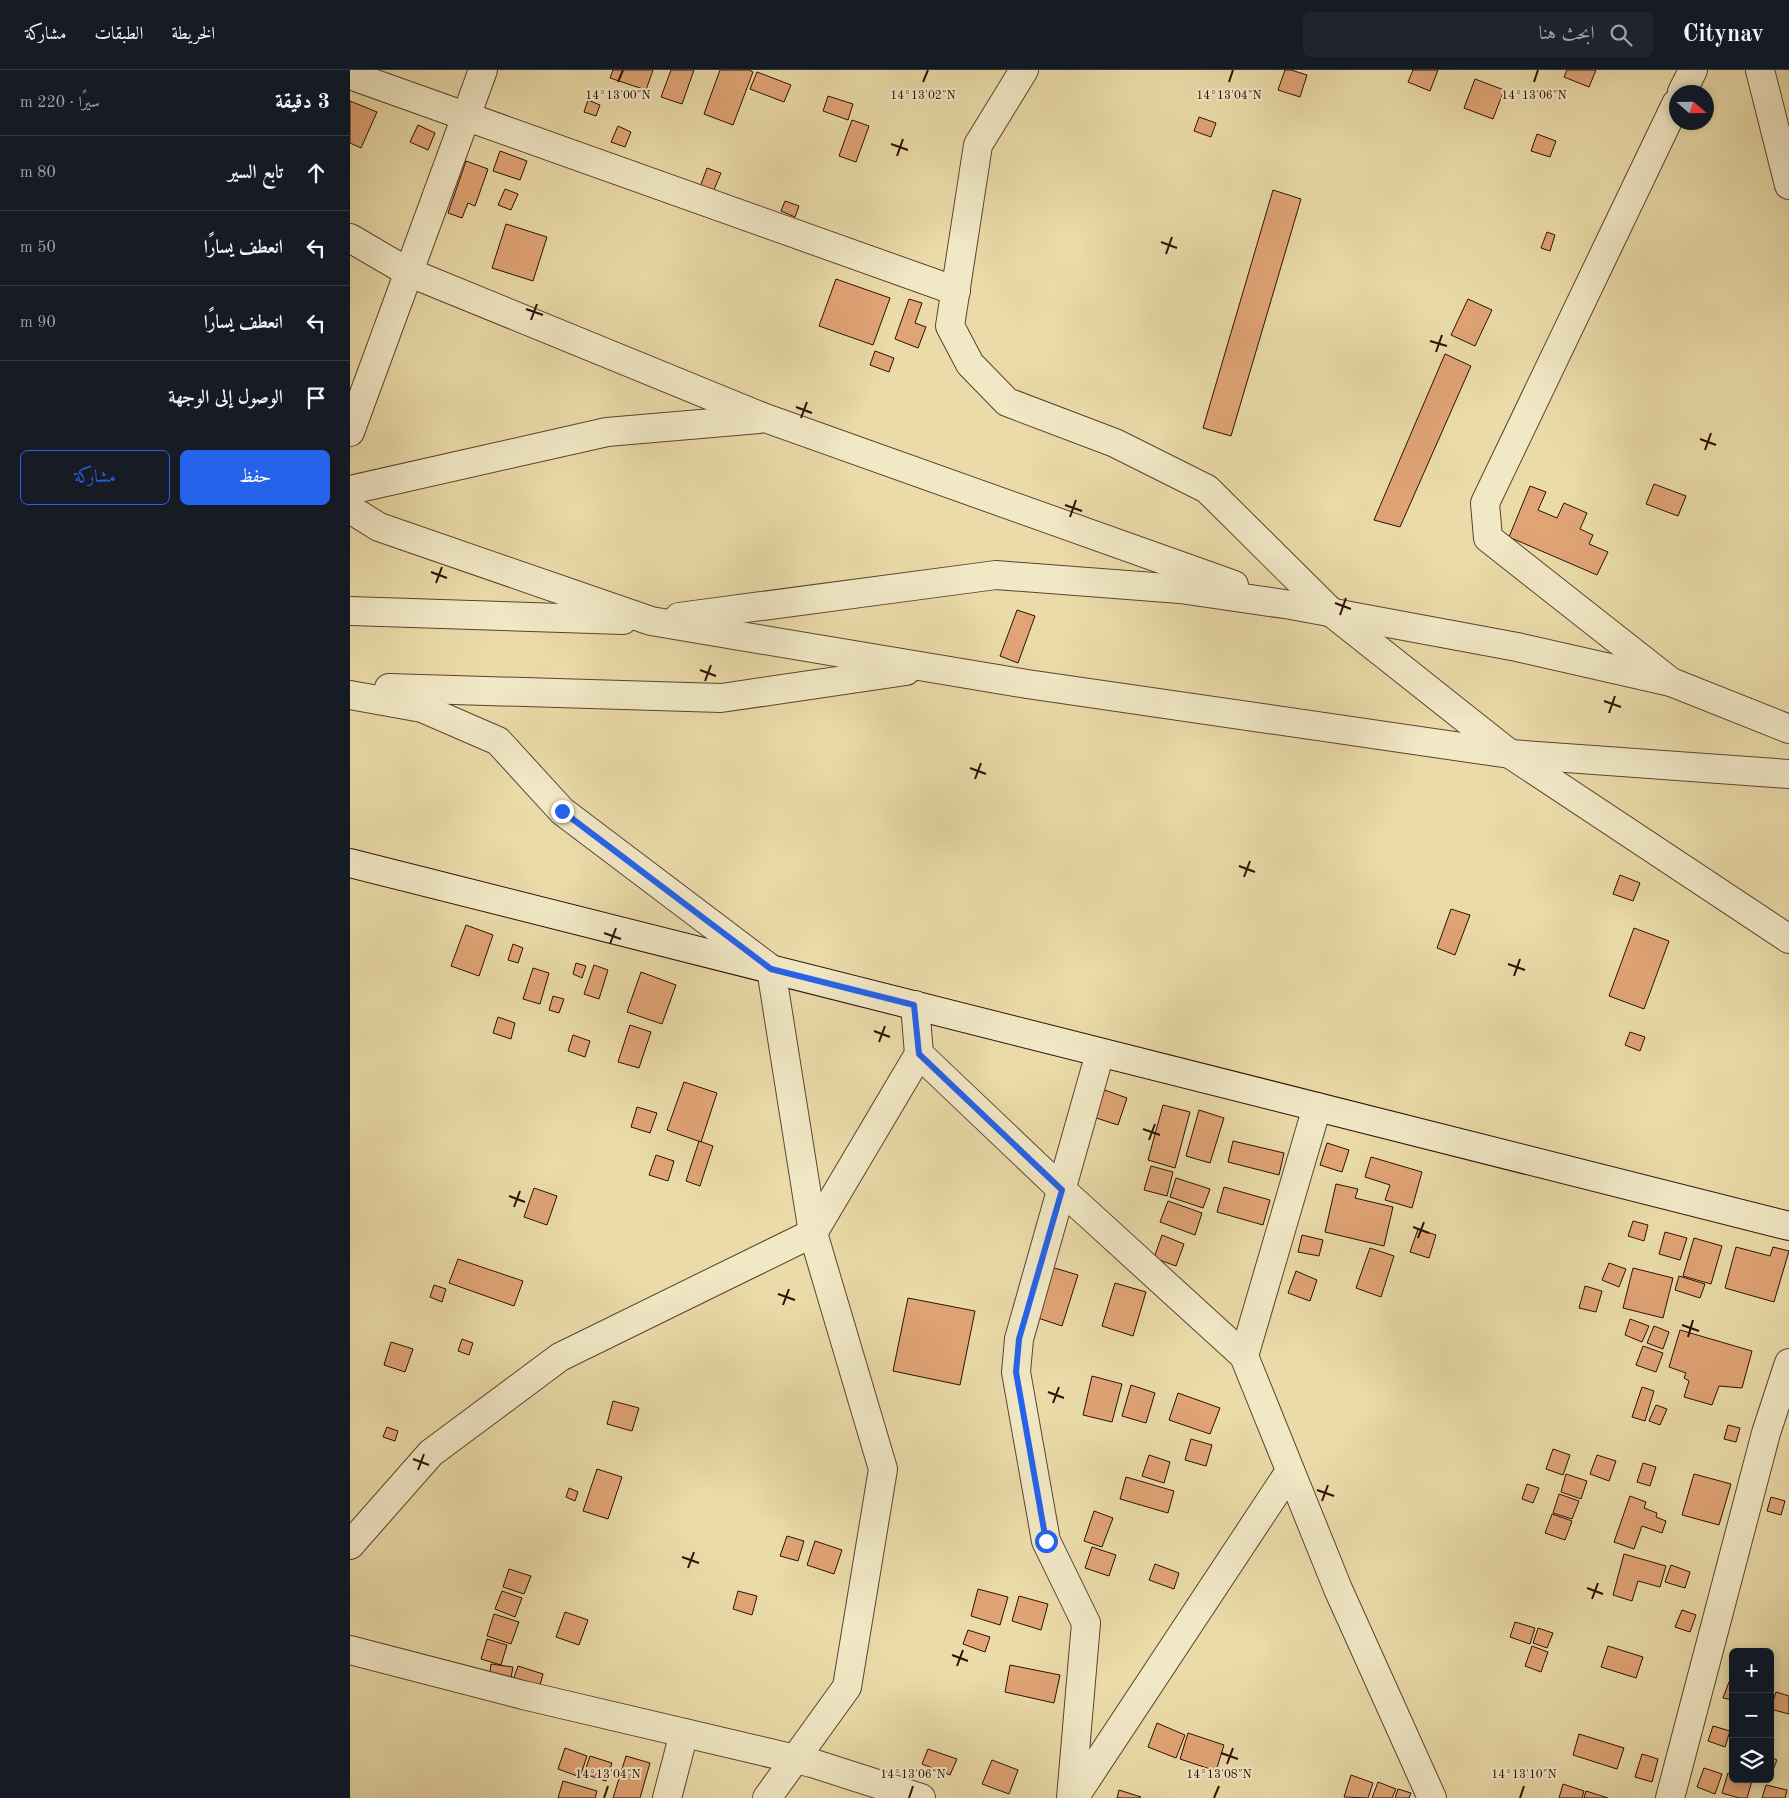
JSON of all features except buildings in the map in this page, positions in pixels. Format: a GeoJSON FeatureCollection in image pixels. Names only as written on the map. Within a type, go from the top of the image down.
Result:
{"type":"FeatureCollection","features":[{"type":"Feature","properties":{"kind":"street"},"geometry":{"type":"LineString","coordinates":[[350,432],[483,70]]}},
{"type":"Feature","properties":{"kind":"street"},"geometry":{"type":"LineString","coordinates":[[1024,70],[978,145],[950,326],[970,364],[1007,402],[1115,443],[1207,489],[1332,613],[1510,754],[1789,940]]}},
{"type":"Feature","properties":{"kind":"street"},"geometry":{"type":"LineString","coordinates":[[1686,85],[1693,70]]}},
{"type":"Feature","properties":{"kind":"street"},"geometry":{"type":"LineString","coordinates":[[1760,70],[1789,185]]}},
{"type":"Feature","properties":{"kind":"street"},"geometry":{"type":"LineString","coordinates":[[350,74],[956,291]]}},
{"type":"Feature","properties":{"kind":"street"},"geometry":{"type":"LineString","coordinates":[[1669,119],[1485,503],[1488,538],[1671,682]]}},
{"type":"Feature","properties":{"kind":"street"},"geometry":{"type":"LineString","coordinates":[[350,238],[408,272],[765,418],[1290,605]]}},
{"type":"Feature","properties":{"kind":"street"},"geometry":{"type":"LineString","coordinates":[[350,490],[607,432],[765,418]]}},
{"type":"Feature","properties":{"kind":"street"},"geometry":{"type":"LineString","coordinates":[[350,509],[379,526],[651,621],[996,575],[1180,589],[1290,605],[1517,647],[1671,682],[1789,730]]}},
{"type":"Feature","properties":{"kind":"street"},"geometry":{"type":"LineString","coordinates":[[350,611],[651,621],[1037,685],[1510,754],[1789,774]]}},
{"type":"Feature","properties":{"kind":"street"},"geometry":{"type":"LineString","coordinates":[[350,687],[721,698],[932,668]]}},
{"type":"Feature","properties":{"kind":"street"},"geometry":{"type":"LineString","coordinates":[[350,695],[422,708],[498,741],[562,811],[771,969],[813,1233],[883,1469],[847,1687],[767,1798]]}},
{"type":"Feature","properties":{"kind":"street"},"geometry":{"type":"LineString","coordinates":[[350,863],[1789,1226]]}},
{"type":"Feature","properties":{"kind":"street"},"geometry":{"type":"LineString","coordinates":[[350,1545],[431,1453],[560,1357],[813,1233],[919,1054],[914,1005]]}},
{"type":"Feature","properties":{"kind":"street"},"geometry":{"type":"LineString","coordinates":[[1072,1798],[1086,1623],[1046,1541],[1016,1372],[1019,1339],[1100,1053]]}},
{"type":"Feature","properties":{"kind":"street"},"geometry":{"type":"LineString","coordinates":[[919,1054],[1062,1190],[1244,1356],[1338,1589],[1432,1798]]}},
{"type":"Feature","properties":{"kind":"street"},"geometry":{"type":"LineString","coordinates":[[1244,1356],[1317,1107]]}},
{"type":"Feature","properties":{"kind":"street"},"geometry":{"type":"LineString","coordinates":[[1670,1798],[1766,1433],[1789,1363]]}},
{"type":"Feature","properties":{"kind":"street"},"geometry":{"type":"LineString","coordinates":[[1072,1798],[1290,1471]]}},
{"type":"Feature","properties":{"kind":"street"},"geometry":{"type":"LineString","coordinates":[[350,1650],[523,1695],[796,1760],[921,1798]]}},
{"type":"Feature","properties":{"kind":"street"},"geometry":{"type":"LineString","coordinates":[[668,1798],[684,1733]]}},
{"type":"Feature","properties":{"kind":"route"},"geometry":{"type":"LineString","coordinates":[[562,811],[771,969],[914,1005],[919,1054],[1062,1190],[1019,1339],[1016,1372],[1046,1541]]}}]}
